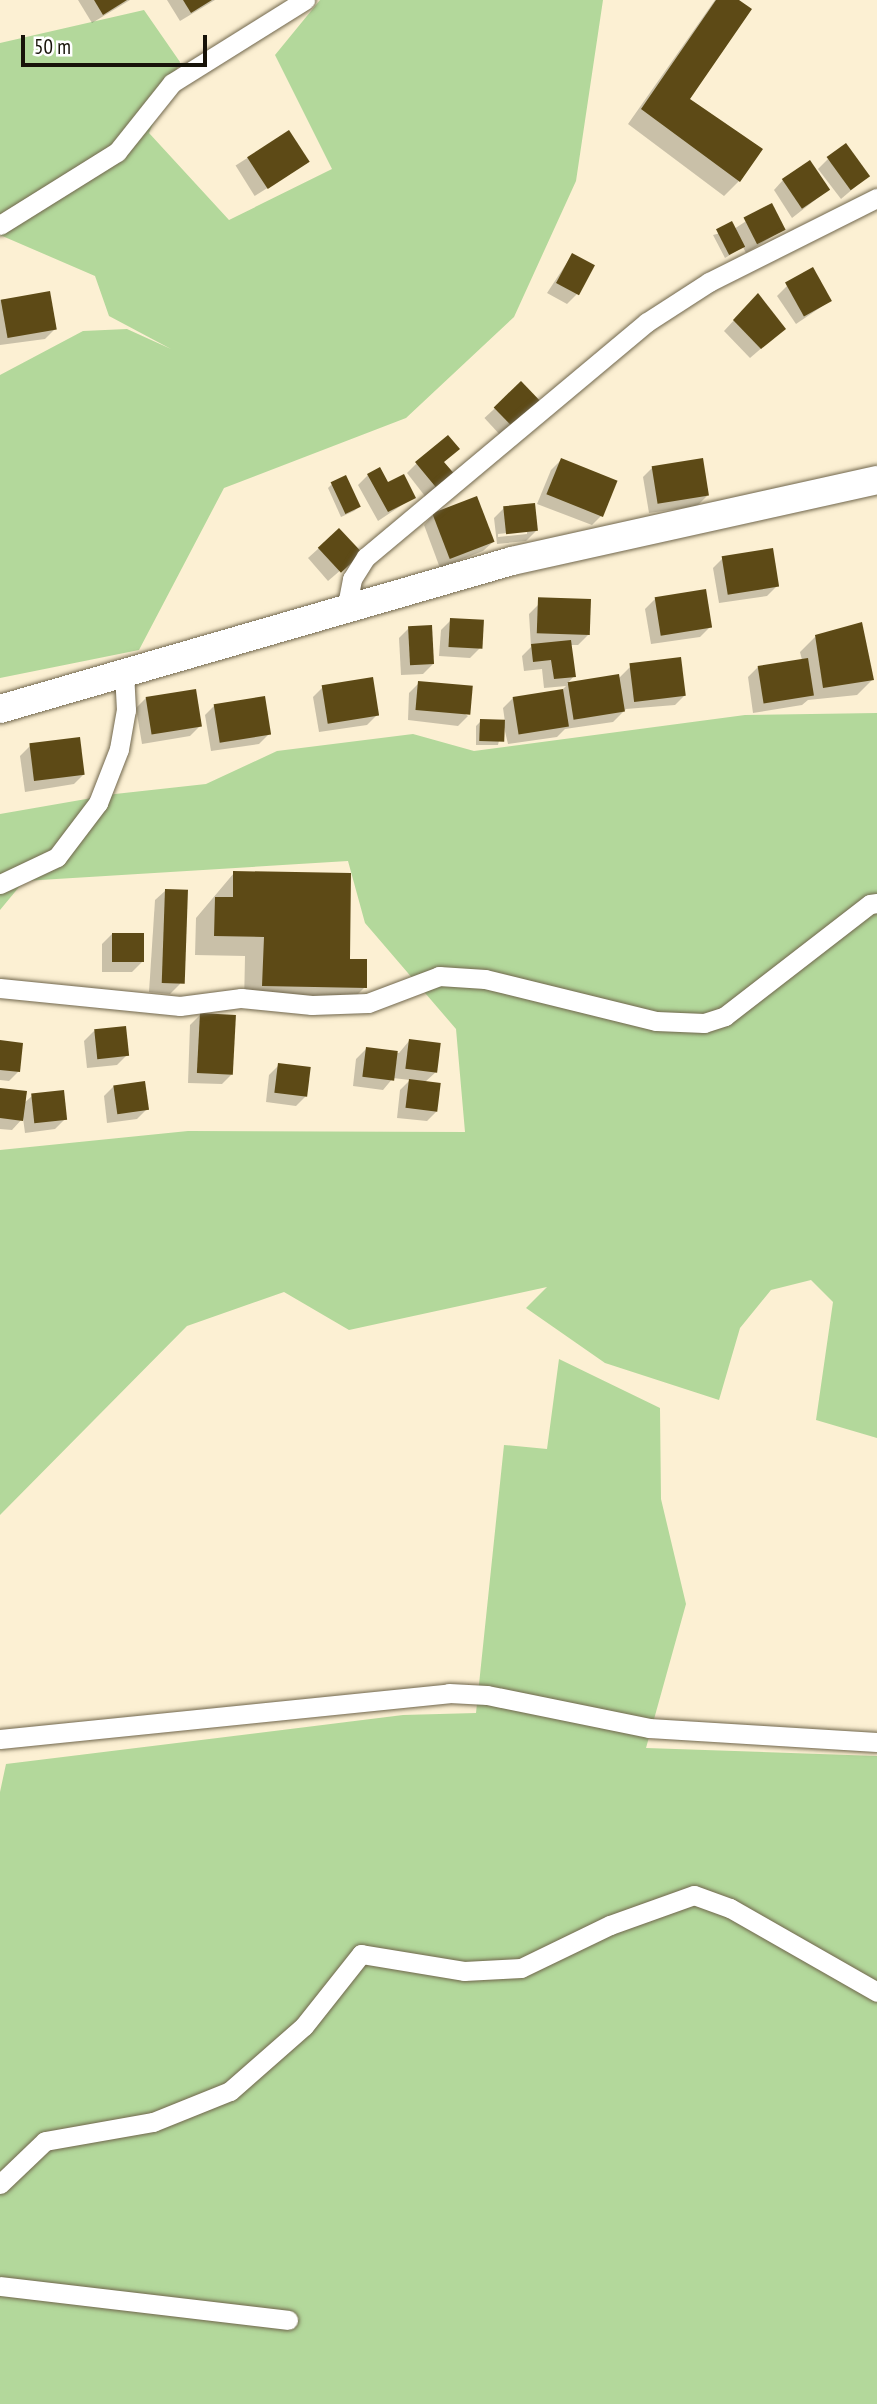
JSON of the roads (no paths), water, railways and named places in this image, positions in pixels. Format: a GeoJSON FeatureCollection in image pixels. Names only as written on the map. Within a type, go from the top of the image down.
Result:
{"type":"FeatureCollection","features":[{"type":"Feature","properties":{"kind":"street"},"geometry":{"type":"LineString","coordinates":[[0,225],[117,152],[172,83],[305,0]]}},
{"type":"Feature","properties":{"kind":"street"},"geometry":{"type":"LineString","coordinates":[[346,610],[352,579],[366,557],[647,322],[709,282],[877,198]]}},
{"type":"Feature","properties":{"kind":"street"},"geometry":{"type":"LineString","coordinates":[[0,709],[512,561],[877,480]]}},
{"type":"Feature","properties":{"kind":"street"},"geometry":{"type":"LineString","coordinates":[[0,884],[57,858],[98,803],[119,749],[126,710],[124,675]]}},
{"type":"Feature","properties":{"kind":"street"},"geometry":{"type":"LineString","coordinates":[[0,988],[180,1006],[241,998],[326,1004],[368,1003],[439,976],[485,979],[656,1021],[704,1023],[725,1016],[870,904],[877,903]]}},
{"type":"Feature","properties":{"kind":"street"},"geometry":{"type":"LineString","coordinates":[[0,1739],[449,1693],[487,1695],[649,1728],[877,1742]]}},
{"type":"Feature","properties":{"kind":"street"},"geometry":{"type":"LineString","coordinates":[[0,2185],[45,2141],[153,2122],[230,2091],[304,2025],[361,1954],[464,1971],[521,1968],[610,1925],[694,1895],[730,1908],[877,1992]]}},
{"type":"Feature","properties":{"kind":"street"},"geometry":{"type":"LineString","coordinates":[[0,2286],[288,2320]]}}]}
